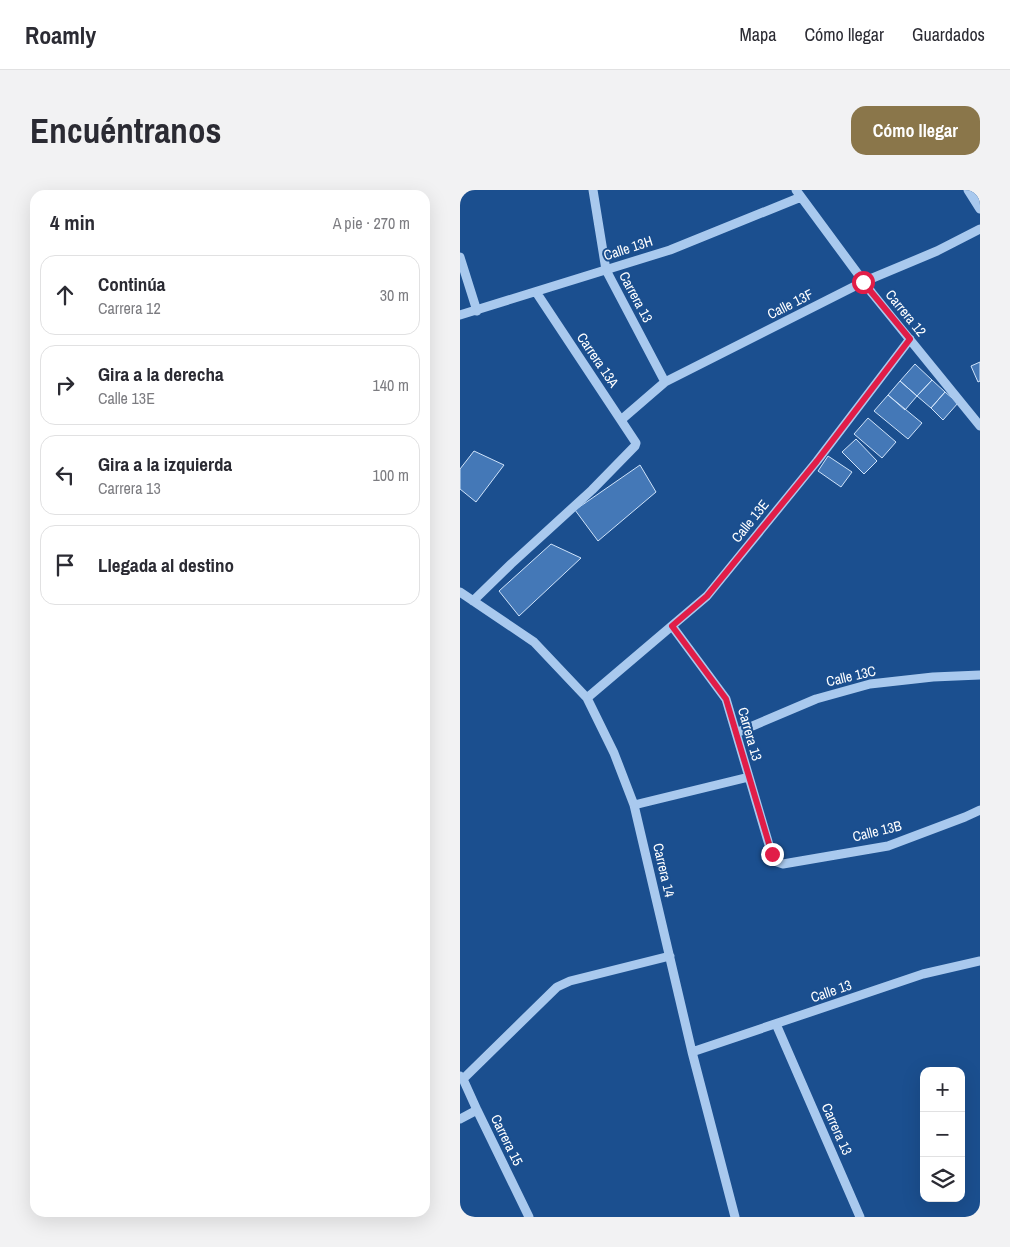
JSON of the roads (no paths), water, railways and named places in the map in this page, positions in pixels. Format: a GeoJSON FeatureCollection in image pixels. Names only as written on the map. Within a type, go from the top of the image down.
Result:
{"type":"FeatureCollection","features":[{"type":"Feature","properties":{"kind":"street","name":"Carrera 13"},"geometry":{"type":"LineString","coordinates":[[593,190],[606,270],[665,382]]}},
{"type":"Feature","properties":{"kind":"street"},"geometry":{"type":"LineString","coordinates":[[968,190],[980,209]]}},
{"type":"Feature","properties":{"kind":"street","name":"Calle 13H"},"geometry":{"type":"LineString","coordinates":[[460,315],[670,250],[799,194]]}},
{"type":"Feature","properties":{"kind":"street","name":"Carrera 12"},"geometry":{"type":"LineString","coordinates":[[799,194],[863,282],[980,426]]}},
{"type":"Feature","properties":{"kind":"street","name":"Calle 13F"},"geometry":{"type":"LineString","coordinates":[[621,420],[665,382],[863,282],[937,251],[980,229]]}},
{"type":"Feature","properties":{"kind":"street"},"geometry":{"type":"LineString","coordinates":[[460,257],[477,311]]}},
{"type":"Feature","properties":{"kind":"street","name":"Carrera 13A"},"geometry":{"type":"LineString","coordinates":[[473,601],[592,490],[636,443],[536,292]]}},
{"type":"Feature","properties":{"kind":"street","name":"Calle 13E"},"geometry":{"type":"LineString","coordinates":[[587,698],[707,596],[817,461],[910,339]]}},
{"type":"Feature","properties":{"kind":"street","name":"Carrera 14"},"geometry":{"type":"LineString","coordinates":[[460,592],[534,642],[587,698],[614,753],[634,805],[692,1052],[736,1217]]}},
{"type":"Feature","properties":{"kind":"street","name":"Carrera 13"},"geometry":{"type":"LineString","coordinates":[[672,626],[726,699],[772,854],[777,862]]}},
{"type":"Feature","properties":{"kind":"street","name":"Calle 13C"},"geometry":{"type":"LineString","coordinates":[[736,733],[816,699],[870,684],[933,677],[980,675]]}},
{"type":"Feature","properties":{"kind":"street"},"geometry":{"type":"LineString","coordinates":[[634,805],[749,777]]}},
{"type":"Feature","properties":{"kind":"street","name":"Calle 13B"},"geometry":{"type":"LineString","coordinates":[[777,862],[783,864],[888,846],[980,810]]}},
{"type":"Feature","properties":{"kind":"street"},"geometry":{"type":"LineString","coordinates":[[462,1077],[557,987],[570,981],[670,956]]}},
{"type":"Feature","properties":{"kind":"street","name":"Calle 13"},"geometry":{"type":"LineString","coordinates":[[692,1052],[923,974],[980,961]]}},
{"type":"Feature","properties":{"kind":"street","name":"Carrera 13"},"geometry":{"type":"LineString","coordinates":[[776,1024],[860,1217]]}},
{"type":"Feature","properties":{"kind":"street","name":"Carrera 15"},"geometry":{"type":"LineString","coordinates":[[462,1077],[529,1217]]}},
{"type":"Feature","properties":{"kind":"street"},"geometry":{"type":"LineString","coordinates":[[460,1119],[477,1110]]}}]}
